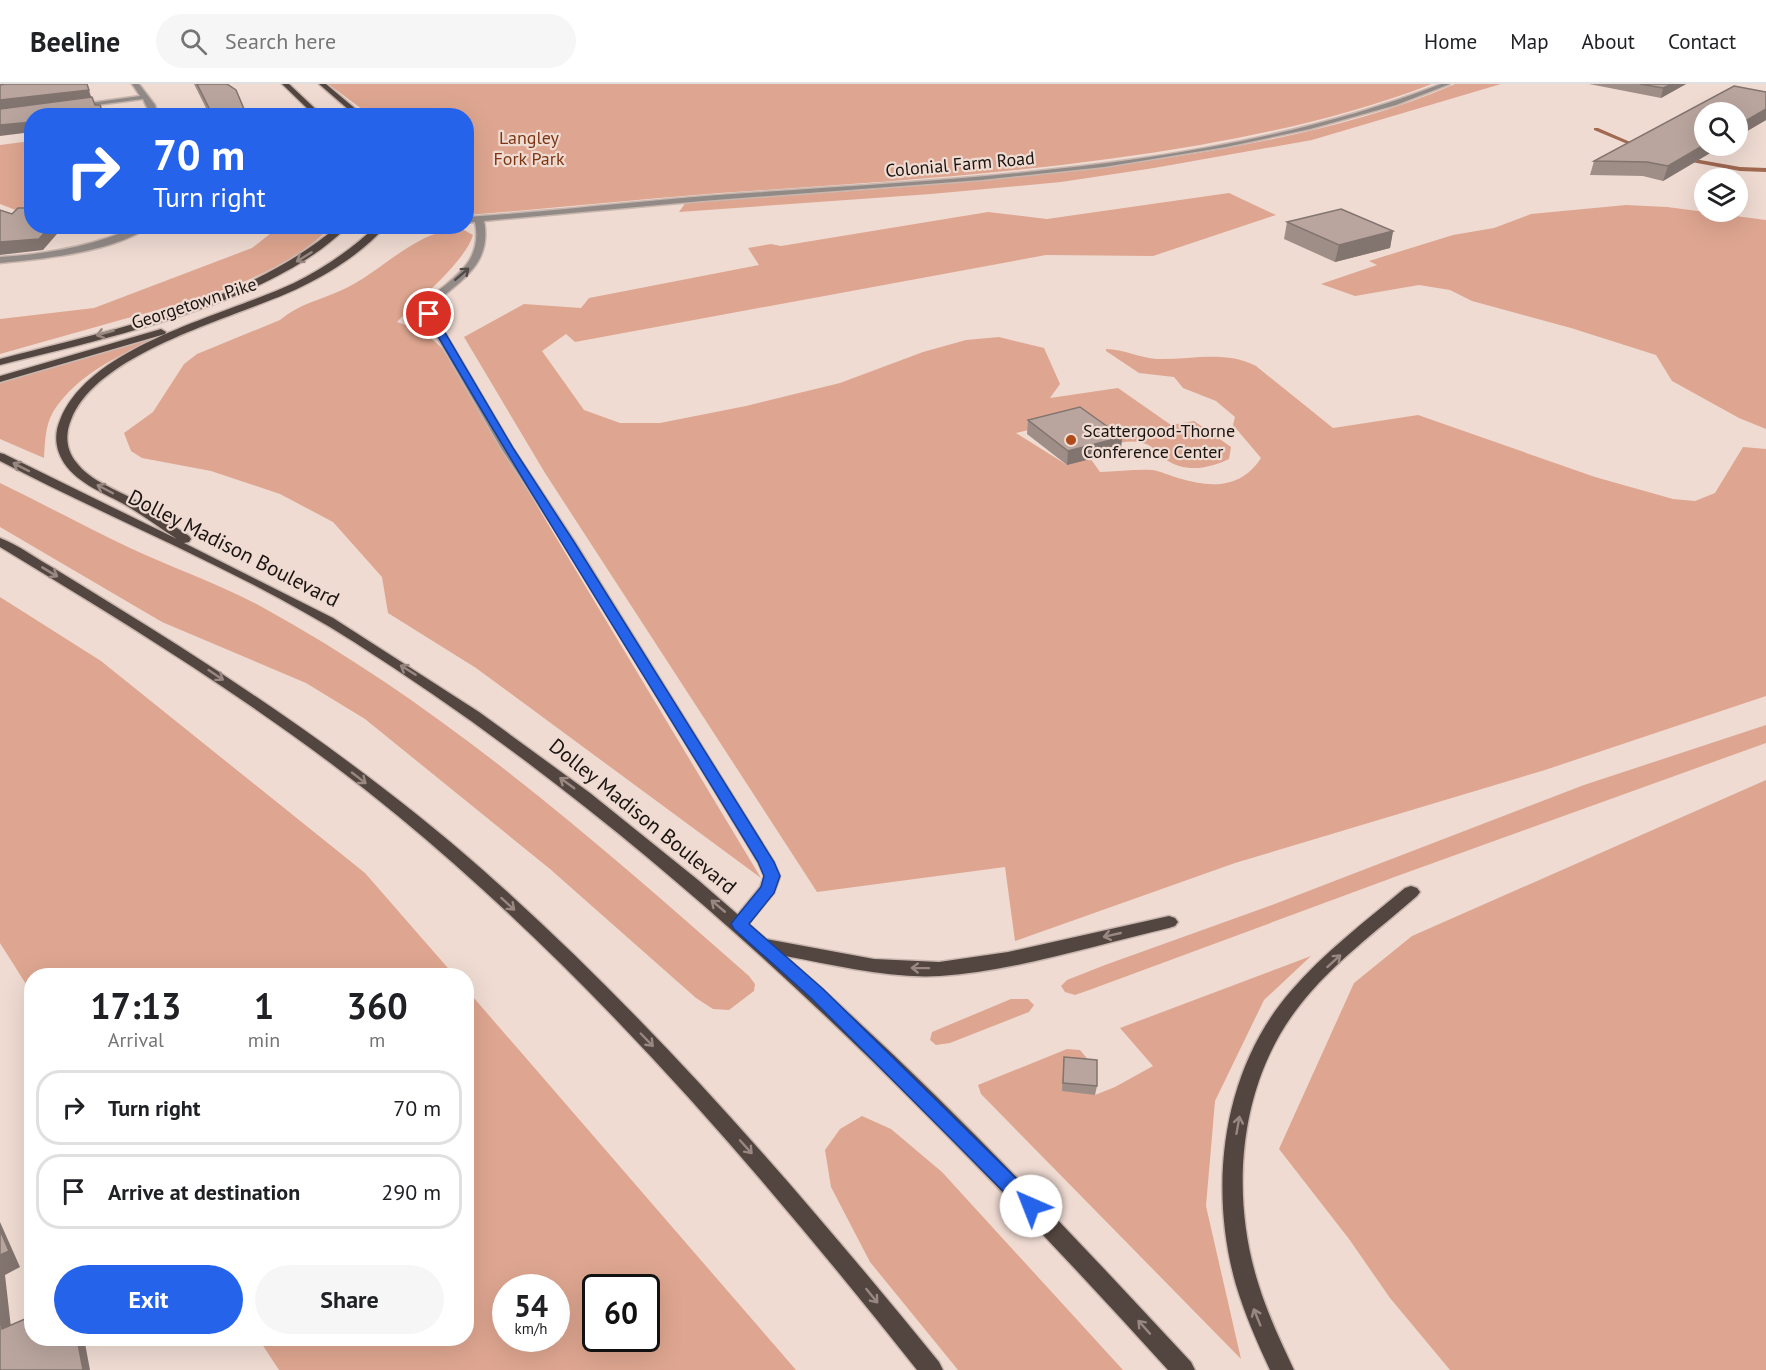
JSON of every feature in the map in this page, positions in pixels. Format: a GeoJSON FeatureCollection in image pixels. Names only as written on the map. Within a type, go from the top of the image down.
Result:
{"type":"FeatureCollection","features":[{"type":"Feature","properties":{"kind":"main road"},"geometry":{"type":"LineString","coordinates":[[285,84],[311,108]]}},
{"type":"Feature","properties":{"kind":"main road"},"geometry":{"type":"LineString","coordinates":[[322,84],[351,108]]}},
{"type":"Feature","properties":{"kind":"main road","name":"Georgetown Pike"},"geometry":{"type":"LineString","coordinates":[[0,362],[165,315],[232,292],[298,261],[335,234]]}},
{"type":"Feature","properties":{"kind":"main road","name":"Georgetown Pike"},"geometry":{"type":"LineString","coordinates":[[0,379],[251,304],[290,288],[336,262],[374,234]]}},
{"type":"Feature","properties":{"kind":"main road"},"geometry":{"type":"LineString","coordinates":[[225,565],[130,502],[77,471],[65,455],[62,430],[67,413],[80,395],[118,363],[151,345],[251,304]]}},
{"type":"Feature","properties":{"kind":"main road","name":"Dolley Madison Boulevard"},"geometry":{"type":"LineString","coordinates":[[0,456],[109,512],[225,565],[340,628],[463,707],[612,818],[739,924],[817,994],[961,1135],[1089,1267],[1183,1370]]}},
{"type":"Feature","properties":{"kind":"main road"},"geometry":{"type":"LineString","coordinates":[[0,542],[123,614],[238,690],[353,773],[453,854],[555,947],[652,1045],[771,1176],[931,1370]]}},
{"type":"Feature","properties":{"kind":"main road"},"geometry":{"type":"LineString","coordinates":[[1282,1370],[1270,1349],[1253,1306],[1236,1236],[1233,1175],[1244,1097],[1261,1051],[1283,1013],[1314,978],[1411,892]]}},
{"type":"Feature","properties":{"kind":"main road"},"geometry":{"type":"LineString","coordinates":[[762,945],[874,966],[939,969],[985,963],[1169,922]]}},
{"type":"Feature","properties":{"kind":"street"},"geometry":{"type":"LineString","coordinates":[[135,84],[151,108]]}},
{"type":"Feature","properties":{"kind":"street","name":"Colonial Farm Road"},"geometry":{"type":"LineString","coordinates":[[474,219],[704,198],[935,182],[1118,163],[1216,147],[1309,127],[1379,108],[1447,84]]}},
{"type":"Feature","properties":{"kind":"street"},"geometry":{"type":"LineString","coordinates":[[69,106],[145,97]]}},
{"type":"Feature","properties":{"kind":"street"},"geometry":{"type":"LineString","coordinates":[[474,221],[482,241],[479,254],[470,267],[430,302],[429,314],[507,448],[569,542],[766,862],[772,876],[768,889],[739,924]]}},
{"type":"Feature","properties":{"kind":"street"},"geometry":{"type":"LineString","coordinates":[[0,260],[32,257],[92,246],[124,234]]}},
{"type":"Feature","properties":{"kind":"green space","name":"Langley Fork Park"},"geometry":{"type":"Polygon","coordinates":[[[328,84],[1432,84],[1375,104],[1259,134],[1088,162],[919,179],[715,193],[474,214],[474,108],[361,108],[328,84]]]}},
{"type":"Feature","properties":{"kind":"green space"},"geometry":{"type":"Polygon","coordinates":[[[1455,84],[1501,84],[1312,140],[1154,168],[1061,182],[679,212],[686,202],[995,179],[1179,156],[1284,137],[1354,120],[1455,84]]]}},
{"type":"Feature","properties":{"kind":"green space"},"geometry":{"type":"Polygon","coordinates":[[[24,142],[24,211],[0,204],[0,145],[24,142]]]}},
{"type":"Feature","properties":{"kind":"green space"},"geometry":{"type":"Polygon","coordinates":[[[1229,193],[1276,215],[1153,256],[1046,255],[575,342],[566,334],[542,351],[584,410],[620,423],[660,423],[746,406],[840,383],[923,352],[966,340],[999,337],[1044,348],[1060,384],[1050,398],[1118,388],[1171,425],[1194,421],[1231,447],[1229,459],[1205,467],[1189,468],[1173,463],[1142,443],[1130,442],[1113,445],[1079,418],[1016,433],[1067,465],[1090,458],[1100,472],[1152,470],[1190,481],[1213,484],[1235,481],[1244,476],[1261,458],[1233,425],[1235,417],[1216,401],[1183,388],[1174,377],[1139,373],[1106,349],[1157,359],[1220,357],[1244,361],[1256,366],[1333,428],[1418,415],[1595,477],[1673,499],[1695,501],[1715,493],[1743,447],[1766,449],[1766,696],[1545,770],[1235,863],[1015,941],[1005,867],[817,892],[545,473],[464,337],[524,304],[581,308],[589,298],[759,265],[748,248],[771,244],[781,246],[988,212],[1047,219],[1229,193]]]}},
{"type":"Feature","properties":{"kind":"green space"},"geometry":{"type":"Polygon","coordinates":[[[1626,205],[1694,211],[1694,222],[1748,222],[1748,218],[1766,220],[1766,429],[1739,418],[1672,381],[1656,355],[1571,328],[1472,301],[1450,290],[1419,285],[1355,296],[1321,284],[1377,265],[1369,261],[1453,235],[1494,228],[1531,214],[1626,205]]]}},
{"type":"Feature","properties":{"kind":"green space"},"geometry":{"type":"Polygon","coordinates":[[[270,234],[323,234],[286,261],[234,286],[179,304],[0,354],[0,319],[94,308],[252,248],[270,234]]]}},
{"type":"Feature","properties":{"kind":"green space"},"geometry":{"type":"Polygon","coordinates":[[[434,234],[473,235],[461,257],[451,269],[397,322],[423,331],[442,348],[761,878],[476,668],[388,613],[382,577],[333,522],[280,494],[211,471],[142,458],[131,451],[124,433],[153,412],[184,364],[197,354],[280,320],[302,306],[356,283],[434,234]]]}},
{"type":"Feature","properties":{"kind":"green space"},"geometry":{"type":"Polygon","coordinates":[[[167,334],[135,348],[89,374],[63,398],[48,423],[44,458],[0,439],[0,381],[167,334]]]}},
{"type":"Feature","properties":{"kind":"green space"},"geometry":{"type":"Polygon","coordinates":[[[0,483],[130,548],[262,607],[328,645],[392,687],[515,778],[634,875],[749,976],[755,984],[754,991],[729,1010],[713,1009],[696,998],[550,869],[365,719],[306,683],[162,622],[0,527],[0,483]]]}},
{"type":"Feature","properties":{"kind":"green space"},"geometry":{"type":"Polygon","coordinates":[[[0,597],[101,661],[365,873],[448,968],[24,968],[24,981],[0,943],[0,597]]]}},
{"type":"Feature","properties":{"kind":"green space"},"geometry":{"type":"Polygon","coordinates":[[[1766,725],[1766,743],[1075,995],[1065,992],[1061,986],[1067,980],[1105,965],[1272,905],[1584,785],[1766,725]]]}},
{"type":"Feature","properties":{"kind":"green space"},"geometry":{"type":"Polygon","coordinates":[[[1766,780],[1766,1370],[1450,1370],[1390,1298],[1349,1239],[1279,1149],[1354,983],[1412,936],[1766,780]]]}},
{"type":"Feature","properties":{"kind":"green space"},"geometry":{"type":"Polygon","coordinates":[[[1311,956],[1264,1000],[1215,1101],[1206,1206],[1241,1359],[981,1094],[978,1085],[1067,1049],[1080,1050],[1096,1069],[1095,1095],[1153,1066],[1120,1028],[1311,956]]]}},
{"type":"Feature","properties":{"kind":"green space"},"geometry":{"type":"Polygon","coordinates":[[[474,998],[796,1370],[279,1370],[263,1346],[474,1346],[474,998]]]}},
{"type":"Feature","properties":{"kind":"green space"},"geometry":{"type":"Polygon","coordinates":[[[1011,999],[1028,999],[1034,1005],[1029,1012],[950,1043],[936,1045],[930,1040],[932,1032],[1011,999]]]}},
{"type":"Feature","properties":{"kind":"green space"},"geometry":{"type":"Polygon","coordinates":[[[862,1116],[891,1129],[942,1172],[1123,1370],[958,1370],[870,1262],[831,1187],[825,1150],[840,1129],[862,1116]]]}},
{"type":"Feature","properties":{"kind":"building"},"geometry":{"type":"Polygon","coordinates":[[[87,84],[89,90],[0,100],[0,85],[87,84]]]}},
{"type":"Feature","properties":{"kind":"building"},"geometry":{"type":"Polygon","coordinates":[[[197,84],[227,84],[236,90],[244,108],[209,108],[197,84]]]}},
{"type":"Feature","properties":{"kind":"building"},"geometry":{"type":"Polygon","coordinates":[[[1640,84],[1672,84],[1663,88],[1640,84]]]}},
{"type":"Feature","properties":{"kind":"building"},"geometry":{"type":"Polygon","coordinates":[[[1734,86],[1766,92],[1766,109],[1748,120],[1748,102],[1704,102],[1734,86]]]}},
{"type":"Feature","properties":{"kind":"building"},"geometry":{"type":"Polygon","coordinates":[[[92,97],[95,105],[100,105],[101,108],[24,108],[24,123],[0,125],[0,109],[92,97]]]}},
{"type":"Feature","properties":{"kind":"building"},"geometry":{"type":"Polygon","coordinates":[[[1694,107],[1694,151],[1668,166],[1647,162],[1594,161],[1694,107]]]}},
{"type":"Feature","properties":{"kind":"building"},"geometry":{"type":"Polygon","coordinates":[[[18,208],[24,208],[24,234],[43,234],[39,239],[0,242],[0,210],[12,214],[18,208]]]}},
{"type":"Feature","properties":{"kind":"building"},"geometry":{"type":"Polygon","coordinates":[[[1341,209],[1393,231],[1339,245],[1287,222],[1341,209]]]}},
{"type":"Feature","properties":{"kind":"building"},"geometry":{"type":"Polygon","coordinates":[[[1080,407],[1122,437],[1068,451],[1028,420],[1080,407]]]}},
{"type":"Feature","properties":{"kind":"building"},"geometry":{"type":"Polygon","coordinates":[[[1064,1057],[1097,1060],[1097,1086],[1063,1083],[1064,1057]]]}},
{"type":"Feature","properties":{"kind":"building"},"geometry":{"type":"Polygon","coordinates":[[[0,1230],[9,1251],[0,1255],[0,1230]]]}},
{"type":"Feature","properties":{"kind":"building"},"geometry":{"type":"Polygon","coordinates":[[[0,1309],[2,1329],[24,1319],[24,1346],[78,1346],[83,1370],[0,1370],[0,1309]]]}},
{"type":"Feature","properties":{"kind":"waterway"},"geometry":{"type":"LineString","coordinates":[[1596,129],[1639,147]]}},
{"type":"Feature","properties":{"kind":"waterway"},"geometry":{"type":"LineString","coordinates":[[1683,159],[1740,169],[1766,170]]}},
{"type":"Feature","properties":{"kind":"place","name":"Scattergood-Thorne Conference Center"},"geometry":{"type":"Point","coordinates":[1071,440]}},
{"type":"Feature","properties":{"kind":"route"},"geometry":{"type":"LineString","coordinates":[[429,314],[507,448],[569,542],[612,616],[766,862],[772,876],[768,889],[739,924],[817,994],[903,1077],[1031,1206]]}}]}
